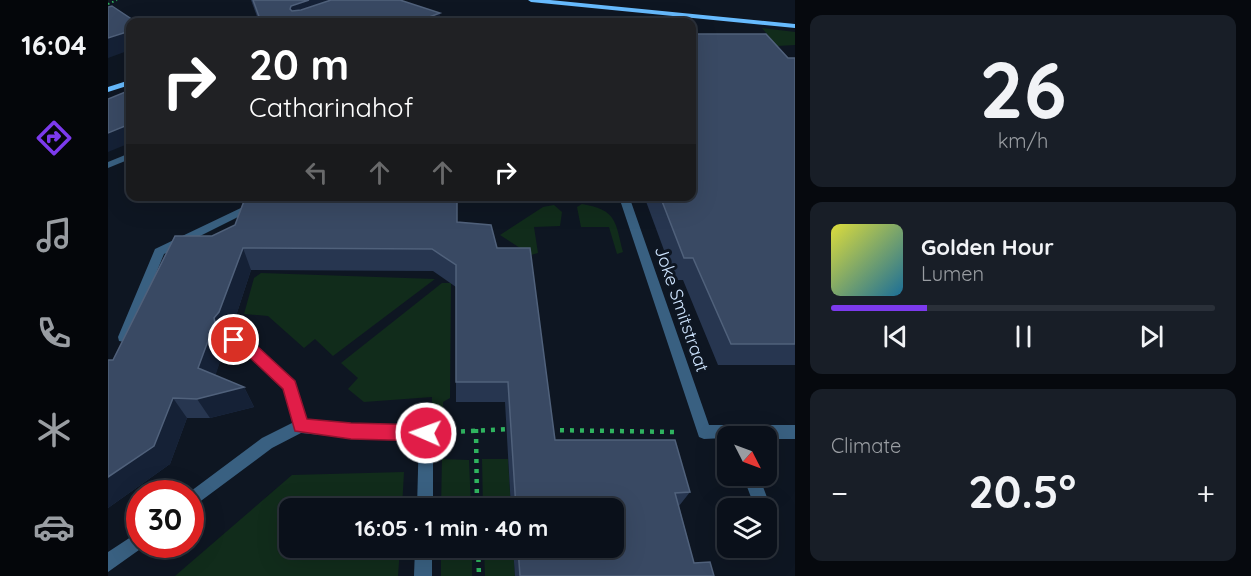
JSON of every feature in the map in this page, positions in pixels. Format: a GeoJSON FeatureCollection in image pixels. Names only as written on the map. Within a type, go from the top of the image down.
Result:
{"type":"FeatureCollection","features":[{"type":"Feature","properties":{"kind":"main road"},"geometry":{"type":"LineString","coordinates":[[531,0],[795,26]]}},
{"type":"Feature","properties":{"kind":"main road"},"geometry":{"type":"LineString","coordinates":[[597,0],[795,19]]}},
{"type":"Feature","properties":{"kind":"main road"},"geometry":{"type":"LineString","coordinates":[[108,90],[126,83]]}},
{"type":"Feature","properties":{"kind":"street"},"geometry":{"type":"LineString","coordinates":[[108,165],[126,158]]}},
{"type":"Feature","properties":{"kind":"street"},"geometry":{"type":"LineString","coordinates":[[124,337],[159,252],[262,201]]}},
{"type":"Feature","properties":{"kind":"street","name":"Joke Smitstraat"},"geometry":{"type":"LineString","coordinates":[[625,201],[704,432]]}},
{"type":"Feature","properties":{"kind":"street"},"geometry":{"type":"LineString","coordinates":[[234,340],[251,349],[290,385],[300,426]]}},
{"type":"Feature","properties":{"kind":"street"},"geometry":{"type":"LineString","coordinates":[[204,490],[267,443],[300,426],[351,431],[426,433],[425,498]]}},
{"type":"Feature","properties":{"kind":"street"},"geometry":{"type":"LineString","coordinates":[[704,432],[717,433]]}},
{"type":"Feature","properties":{"kind":"street"},"geometry":{"type":"LineString","coordinates":[[777,433],[795,432]]}},
{"type":"Feature","properties":{"kind":"street"},"geometry":{"type":"LineString","coordinates":[[108,563],[126,550]]}},
{"type":"Feature","properties":{"kind":"street"},"geometry":{"type":"LineString","coordinates":[[423,576],[424,558]]}},
{"type":"Feature","properties":{"kind":"path"},"geometry":{"type":"LineString","coordinates":[[108,4],[117,0]]}},
{"type":"Feature","properties":{"kind":"path"},"geometry":{"type":"LineString","coordinates":[[476,429],[477,498]]}},
{"type":"Feature","properties":{"kind":"path"},"geometry":{"type":"LineString","coordinates":[[426,433],[511,429]]}},
{"type":"Feature","properties":{"kind":"path"},"geometry":{"type":"LineString","coordinates":[[546,430],[704,432]]}},
{"type":"Feature","properties":{"kind":"path"},"geometry":{"type":"LineString","coordinates":[[478,558],[479,576]]}},
{"type":"Feature","properties":{"kind":"green space"},"geometry":{"type":"Polygon","coordinates":[[[762,28],[795,32],[795,45],[777,46],[762,28]]]}},
{"type":"Feature","properties":{"kind":"green space"},"geometry":{"type":"Polygon","coordinates":[[[582,204],[602,210],[613,219],[623,252],[617,254],[609,227],[581,227],[577,207],[582,204]]]}},
{"type":"Feature","properties":{"kind":"green space"},"geometry":{"type":"Polygon","coordinates":[[[554,205],[562,212],[560,226],[534,227],[538,253],[531,255],[500,235],[543,207],[554,205]]]}},
{"type":"Feature","properties":{"kind":"green space"},"geometry":{"type":"Polygon","coordinates":[[[261,273],[435,279],[333,356],[315,339],[304,348],[268,316],[244,314],[254,278],[261,273]]]}},
{"type":"Feature","properties":{"kind":"green space"},"geometry":{"type":"Polygon","coordinates":[[[442,283],[451,283],[450,398],[443,402],[443,408],[432,409],[432,397],[364,402],[348,389],[358,378],[341,363],[442,283]]]}},
{"type":"Feature","properties":{"kind":"green space"},"geometry":{"type":"Polygon","coordinates":[[[442,459],[469,460],[471,498],[441,498],[442,459]]]}},
{"type":"Feature","properties":{"kind":"green space"},"geometry":{"type":"Polygon","coordinates":[[[482,459],[508,459],[510,498],[483,498],[482,459]]]}},
{"type":"Feature","properties":{"kind":"green space"},"geometry":{"type":"Polygon","coordinates":[[[404,472],[403,498],[279,498],[279,558],[399,558],[398,576],[175,576],[196,558],[204,558],[204,551],[292,475],[404,472]]]}},
{"type":"Feature","properties":{"kind":"green space"},"geometry":{"type":"Polygon","coordinates":[[[441,558],[472,558],[472,576],[441,576],[441,558]]]}},
{"type":"Feature","properties":{"kind":"green space"},"geometry":{"type":"Polygon","coordinates":[[[484,558],[514,558],[515,576],[485,576],[484,558]]]}},
{"type":"Feature","properties":{"kind":"building"},"geometry":{"type":"Polygon","coordinates":[[[253,0],[309,0],[291,6],[292,11],[331,0],[400,0],[440,13],[427,18],[260,18],[253,0]]]}},
{"type":"Feature","properties":{"kind":"building"},"geometry":{"type":"Polygon","coordinates":[[[112,6],[130,18],[126,18],[126,32],[108,38],[108,7],[112,6]]]}},
{"type":"Feature","properties":{"kind":"building"},"geometry":{"type":"Polygon","coordinates":[[[696,34],[766,34],[788,58],[795,58],[795,344],[731,344],[693,258],[684,258],[662,201],[696,201],[696,34]]]}},
{"type":"Feature","properties":{"kind":"building"},"geometry":{"type":"Polygon","coordinates":[[[126,92],[126,126],[108,133],[108,99],[126,92]]]}},
{"type":"Feature","properties":{"kind":"building"},"geometry":{"type":"Polygon","coordinates":[[[244,201],[457,202],[457,222],[491,225],[497,248],[530,248],[555,440],[675,440],[690,492],[675,493],[694,563],[710,562],[714,576],[520,576],[519,558],[624,558],[624,498],[515,498],[508,382],[456,382],[456,265],[432,249],[243,248],[219,312],[214,318],[215,322],[198,368],[244,387],[197,399],[173,398],[154,446],[108,477],[108,360],[113,360],[175,236],[212,236],[235,225],[244,201]]]}},
{"type":"Feature","properties":{"kind":"route"},"geometry":{"type":"LineString","coordinates":[[234,340],[251,349],[290,385],[300,426],[351,431],[426,433]]}}]}
